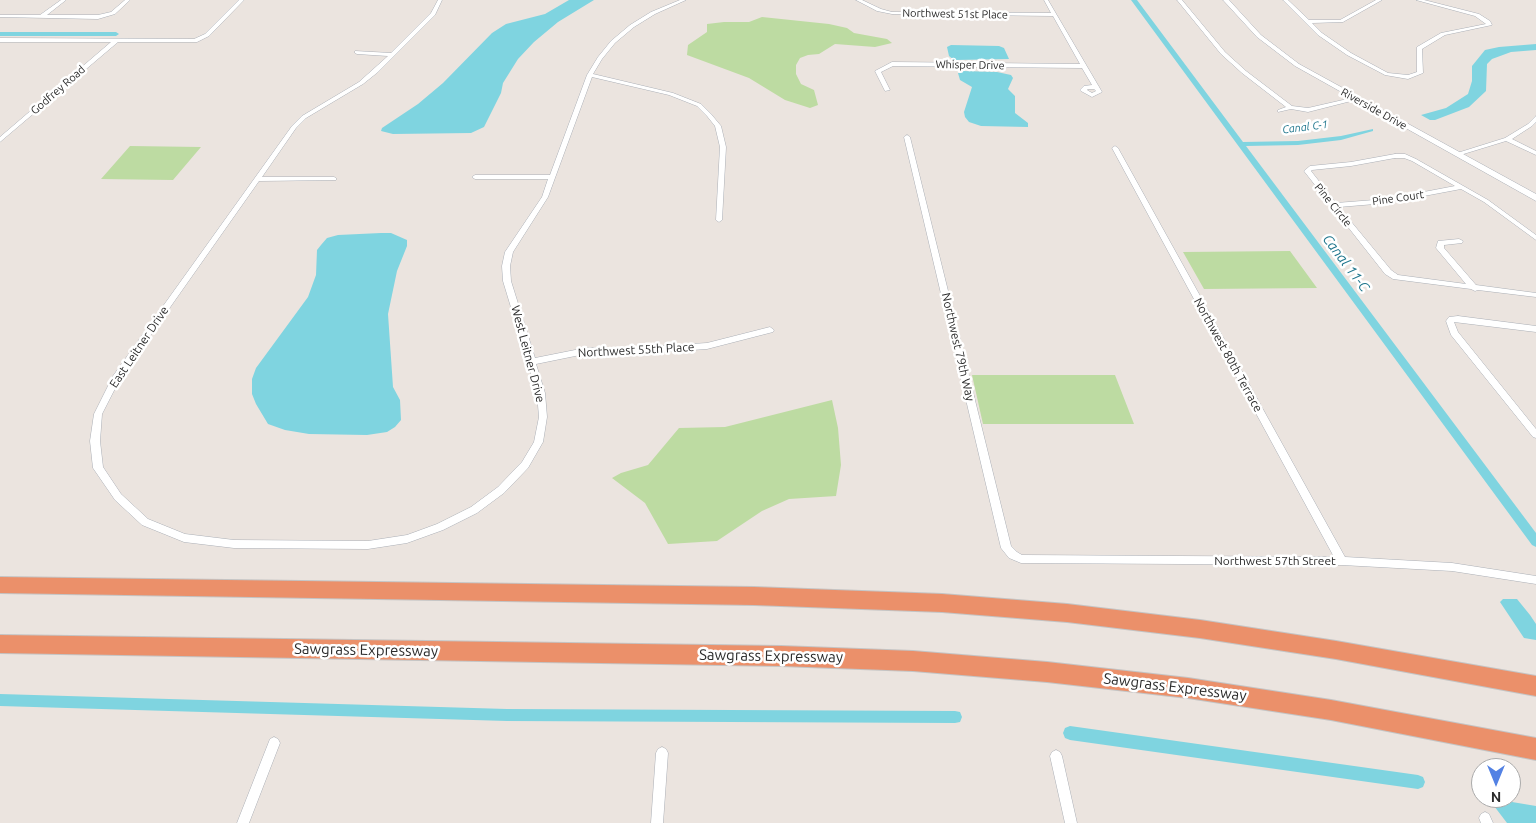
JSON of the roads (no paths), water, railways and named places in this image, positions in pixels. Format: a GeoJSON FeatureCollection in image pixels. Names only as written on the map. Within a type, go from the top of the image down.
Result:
{"type":"FeatureCollection","features":[{"type":"Feature","properties":{"kind":"highway"},"geometry":{"type":"LineString","coordinates":[[0,585],[772,596],[942,602],[1067,613],[1200,629],[1336,650],[1536,686]]}},
{"type":"Feature","properties":{"kind":"highway","name":"Sawgrass Expressway"},"geometry":{"type":"LineString","coordinates":[[0,644],[781,656],[913,660],[1038,671],[1188,688],[1331,710],[1536,749]]}},
{"type":"Feature","properties":{"kind":"street"},"geometry":{"type":"LineString","coordinates":[[42,16],[64,0]]}},
{"type":"Feature","properties":{"kind":"street"},"geometry":{"type":"LineString","coordinates":[[0,16],[106,15],[113,13],[128,0]]}},
{"type":"Feature","properties":{"kind":"street"},"geometry":{"type":"LineString","coordinates":[[0,40],[195,41],[207,35],[242,0]]}},
{"type":"Feature","properties":{"kind":"street","name":"East Leitner Drive"},"geometry":{"type":"LineString","coordinates":[[440,0],[433,14],[361,83],[304,117],[294,127],[115,378],[98,414],[95,441],[98,468],[118,497],[145,522],[184,538],[234,544],[368,545],[406,539],[440,527]]}},
{"type":"Feature","properties":{"kind":"street","name":"West Leitner Drive"},"geometry":{"type":"LineString","coordinates":[[440,527],[474,510],[501,490],[525,464],[538,442],[543,417],[541,393],[507,281],[506,266],[509,252],[545,197],[590,75],[600,58],[613,42],[632,26],[653,13],[684,0]]}},
{"type":"Feature","properties":{"kind":"street","name":"Northwest 51st Place"},"geometry":{"type":"LineString","coordinates":[[858,0],[879,10],[892,13],[1055,15]]}},
{"type":"Feature","properties":{"kind":"street"},"geometry":{"type":"LineString","coordinates":[[1046,0],[1096,87]]}},
{"type":"Feature","properties":{"kind":"street"},"geometry":{"type":"LineString","coordinates":[[1179,0],[1224,53],[1244,72],[1290,107],[1308,110],[1356,99]]}},
{"type":"Feature","properties":{"kind":"street","name":"Riverside Drive"},"geometry":{"type":"LineString","coordinates":[[1226,0],[1259,36],[1311,74],[1536,198]]}},
{"type":"Feature","properties":{"kind":"street","name":"Riverside Drive"},"geometry":{"type":"LineString","coordinates":[[1235,0],[1269,36],[1312,68],[1536,190]]}},
{"type":"Feature","properties":{"kind":"street"},"geometry":{"type":"LineString","coordinates":[[1285,0],[1308,22],[1349,54],[1380,72],[1398,77],[1408,77],[1420,73],[1420,48],[1427,43],[1443,34],[1489,24],[1478,15],[1418,0]]}},
{"type":"Feature","properties":{"kind":"street"},"geometry":{"type":"LineString","coordinates":[[1308,22],[1341,21],[1380,0]]}},
{"type":"Feature","properties":{"kind":"street","name":"Godfrey Road"},"geometry":{"type":"LineString","coordinates":[[0,140],[117,40]]}},
{"type":"Feature","properties":{"kind":"street"},"geometry":{"type":"LineString","coordinates":[[357,52],[392,55]]}},
{"type":"Feature","properties":{"kind":"street","name":"Whisper Drive"},"geometry":{"type":"LineString","coordinates":[[888,90],[878,71],[886,65],[892,64],[1085,66]]}},
{"type":"Feature","properties":{"kind":"street"},"geometry":{"type":"LineString","coordinates":[[590,75],[671,94],[699,105],[709,115],[718,126],[724,147],[720,220]]}},
{"type":"Feature","properties":{"kind":"street"},"geometry":{"type":"LineString","coordinates":[[1280,111],[1290,107]]}},
{"type":"Feature","properties":{"kind":"street"},"geometry":{"type":"LineString","coordinates":[[1457,154],[1508,139],[1530,125],[1536,118]]}},
{"type":"Feature","properties":{"kind":"street","name":"Northwest 79th Way"},"geometry":{"type":"LineString","coordinates":[[907,137],[1006,548],[1013,555]]}},
{"type":"Feature","properties":{"kind":"street"},"geometry":{"type":"LineString","coordinates":[[1508,139],[1536,153]]}},
{"type":"Feature","properties":{"kind":"street","name":"Northwest 80th Terrace"},"geometry":{"type":"LineString","coordinates":[[1115,148],[1342,561]]}},
{"type":"Feature","properties":{"kind":"street","name":"Pine Circle"},"geometry":{"type":"LineString","coordinates":[[1536,238],[1514,220],[1462,187],[1405,156],[1310,168],[1307,171],[1332,205],[1388,272],[1396,278],[1536,295]]}},
{"type":"Feature","properties":{"kind":"street"},"geometry":{"type":"LineString","coordinates":[[475,177],[553,177]]}},
{"type":"Feature","properties":{"kind":"street"},"geometry":{"type":"LineString","coordinates":[[257,179],[334,179]]}},
{"type":"Feature","properties":{"kind":"street","name":"Pine Court"},"geometry":{"type":"LineString","coordinates":[[1332,205],[1388,201],[1462,187]]}},
{"type":"Feature","properties":{"kind":"street"},"geometry":{"type":"LineString","coordinates":[[1459,240],[1442,243],[1440,248],[1476,289]]}},
{"type":"Feature","properties":{"kind":"street"},"geometry":{"type":"LineString","coordinates":[[1536,329],[1458,319],[1450,321],[1454,333],[1536,435]]}},
{"type":"Feature","properties":{"kind":"street","name":"Northwest 55th Place"},"geometry":{"type":"LineString","coordinates":[[531,362],[586,352],[630,352],[707,346],[770,330]]}},
{"type":"Feature","properties":{"kind":"street","name":"Northwest 57th Street"},"geometry":{"type":"LineString","coordinates":[[1013,555],[1021,559],[1342,561],[1452,567],[1536,580]]}},
{"type":"Feature","properties":{"kind":"street"},"geometry":{"type":"LineString","coordinates":[[243,823],[274,743]]}},
{"type":"Feature","properties":{"kind":"street"},"geometry":{"type":"LineString","coordinates":[[657,823],[662,753]]}},
{"type":"Feature","properties":{"kind":"street"},"geometry":{"type":"LineString","coordinates":[[1056,756],[1071,823]]}},
{"type":"Feature","properties":{"kind":"water"},"geometry":{"type":"Polygon","coordinates":[[[569,0],[594,0],[558,22],[534,42],[518,59],[503,83],[501,93],[484,127],[471,133],[393,134],[381,131],[382,128],[418,104],[443,83],[492,33],[506,24],[545,14],[569,0]]]}},
{"type":"Feature","properties":{"kind":"water"},"geometry":{"type":"Polygon","coordinates":[[[1536,44],[1536,50],[1511,52],[1492,59],[1487,64],[1486,91],[1469,107],[1435,120],[1430,120],[1421,115],[1446,108],[1468,94],[1472,81],[1472,66],[1485,50],[1536,44]]]}},
{"type":"Feature","properties":{"kind":"water"},"geometry":{"type":"Polygon","coordinates":[[[951,45],[999,46],[1004,48],[1009,59],[954,60],[949,56],[947,47],[951,45]]]}},
{"type":"Feature","properties":{"kind":"water"},"geometry":{"type":"Polygon","coordinates":[[[963,71],[997,72],[1011,75],[1013,78],[1008,89],[1015,96],[1015,113],[1028,123],[1028,127],[981,126],[969,122],[964,112],[972,87],[960,80],[958,73],[963,71]]]}},
{"type":"Feature","properties":{"kind":"water"},"geometry":{"type":"Polygon","coordinates":[[[391,233],[407,240],[407,246],[397,271],[388,314],[393,387],[400,400],[401,420],[387,432],[367,435],[309,434],[285,430],[268,424],[252,394],[252,379],[256,368],[308,297],[316,275],[317,250],[327,238],[338,235],[391,233]]]}},
{"type":"Feature","properties":{"kind":"water"},"geometry":{"type":"Polygon","coordinates":[[[1503,599],[1517,599],[1530,615],[1536,624],[1536,640],[1524,638],[1500,602],[1503,599]]]}},
{"type":"Feature","properties":{"kind":"water"},"geometry":{"type":"Polygon","coordinates":[[[1521,804],[1536,806],[1536,823],[1507,823],[1496,808],[1521,808],[1521,804]]]}},
{"type":"Feature","properties":{"kind":"waterway","name":"Canal 11-C"},"geometry":{"type":"LineString","coordinates":[[1134,0],[1536,542]]}},
{"type":"Feature","properties":{"kind":"waterway"},"geometry":{"type":"LineString","coordinates":[[0,34],[116,34]]}},
{"type":"Feature","properties":{"kind":"waterway","name":"Canal C-1"},"geometry":{"type":"LineString","coordinates":[[1242,144],[1298,143],[1341,138],[1371,130]]}},
{"type":"Feature","properties":{"kind":"waterway"},"geometry":{"type":"LineString","coordinates":[[0,700],[507,715],[955,717]]}},
{"type":"Feature","properties":{"kind":"waterway"},"geometry":{"type":"LineString","coordinates":[[1070,733],[1418,782]]}}]}
